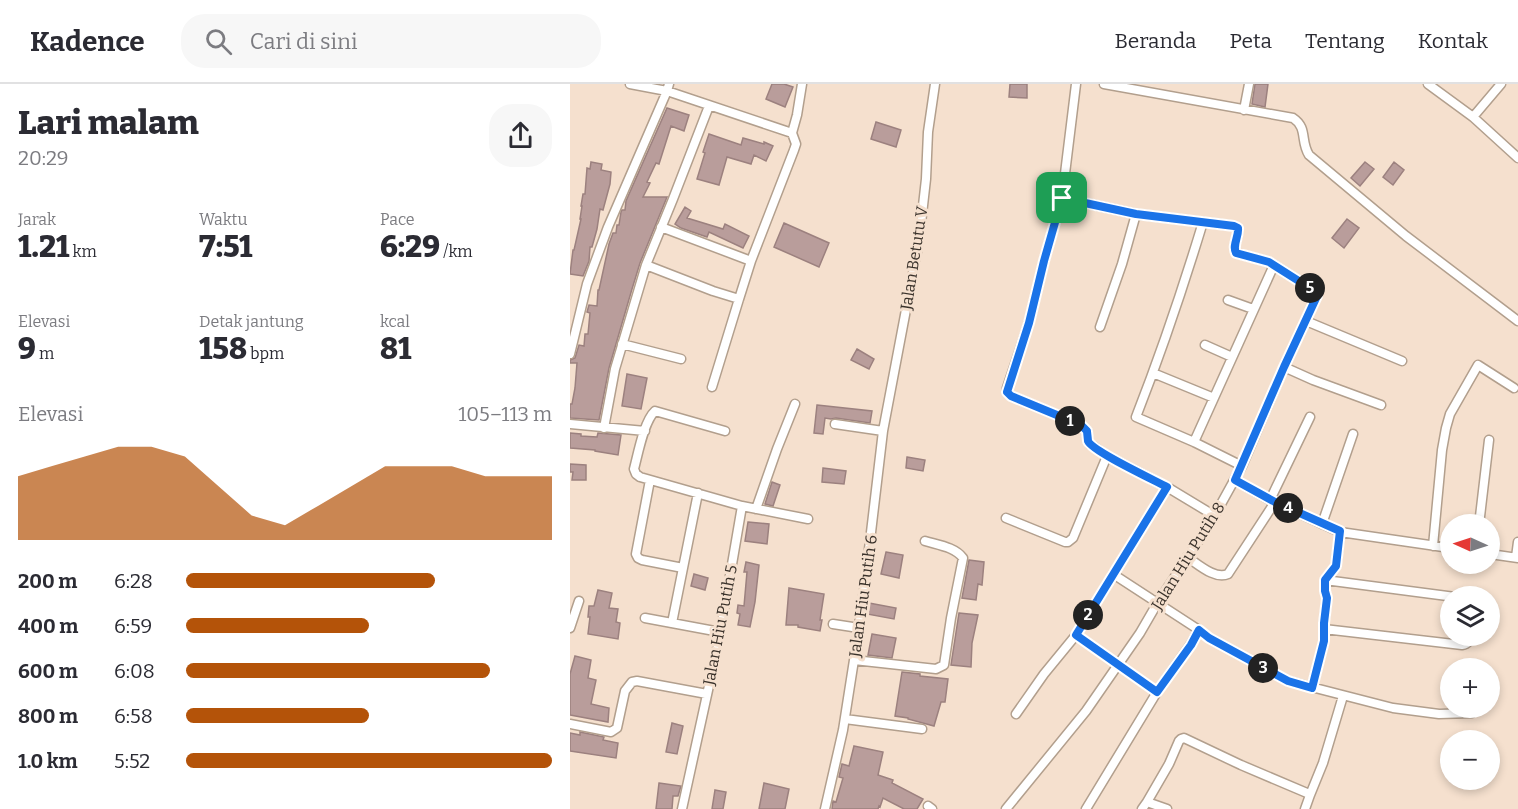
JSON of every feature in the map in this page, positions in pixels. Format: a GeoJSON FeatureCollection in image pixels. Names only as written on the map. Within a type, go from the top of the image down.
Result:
{"type":"FeatureCollection","features":[{"type":"Feature","properties":{"kind":"street"},"geometry":{"type":"LineString","coordinates":[[630,84],[668,88],[709,106],[792,133]]}},
{"type":"Feature","properties":{"kind":"street"},"geometry":{"type":"LineString","coordinates":[[712,387],[751,261],[796,144],[792,133],[801,84]]}},
{"type":"Feature","properties":{"kind":"street","name":"Jalan Betutu V"},"geometry":{"type":"LineString","coordinates":[[883,431],[919,241],[926,179],[928,132],[935,84]]}},
{"type":"Feature","properties":{"kind":"street"},"geometry":{"type":"LineString","coordinates":[[1076,84],[1062,198],[1029,323],[1007,392],[1011,396],[1081,425],[1087,431],[1090,444],[1107,456],[1167,487],[1215,516]]}},
{"type":"Feature","properties":{"kind":"street"},"geometry":{"type":"LineString","coordinates":[[1104,84],[1293,118],[1299,122],[1304,147],[1309,155],[1406,236],[1518,321]]}},
{"type":"Feature","properties":{"kind":"street"},"geometry":{"type":"LineString","coordinates":[[1244,110],[1249,84]]}},
{"type":"Feature","properties":{"kind":"street"},"geometry":{"type":"LineString","coordinates":[[1428,84],[1473,117],[1518,158]]}},
{"type":"Feature","properties":{"kind":"street"},"geometry":{"type":"LineString","coordinates":[[1473,117],[1501,84]]}},
{"type":"Feature","properties":{"kind":"street"},"geometry":{"type":"LineString","coordinates":[[570,354],[587,284],[608,227],[668,88]]}},
{"type":"Feature","properties":{"kind":"street"},"geometry":{"type":"LineString","coordinates":[[604,428],[615,369],[646,265],[709,106]]}},
{"type":"Feature","properties":{"kind":"street"},"geometry":{"type":"LineString","coordinates":[[1062,198],[1136,214],[1234,226],[1239,232],[1234,247],[1236,253],[1274,265],[1194,442]]}},
{"type":"Feature","properties":{"kind":"street"},"geometry":{"type":"LineString","coordinates":[[1100,327],[1122,264],[1136,214]]}},
{"type":"Feature","properties":{"kind":"street"},"geometry":{"type":"LineString","coordinates":[[1203,222],[1185,283],[1136,417],[1242,466]]}},
{"type":"Feature","properties":{"kind":"street"},"geometry":{"type":"LineString","coordinates":[[661,227],[751,261]]}},
{"type":"Feature","properties":{"kind":"street"},"geometry":{"type":"LineString","coordinates":[[646,265],[739,299]]}},
{"type":"Feature","properties":{"kind":"street","name":"Jalan Hiu Putih 8"},"geometry":{"type":"LineString","coordinates":[[1006,809],[1086,711],[1118,666],[1215,516],[1242,466],[1317,296],[1313,290],[1274,265]]}},
{"type":"Feature","properties":{"kind":"street"},"geometry":{"type":"LineString","coordinates":[[1228,300],[1253,309]]}},
{"type":"Feature","properties":{"kind":"street"},"geometry":{"type":"LineString","coordinates":[[1306,321],[1402,361]]}},
{"type":"Feature","properties":{"kind":"street"},"geometry":{"type":"LineString","coordinates":[[622,344],[681,359]]}},
{"type":"Feature","properties":{"kind":"street"},"geometry":{"type":"LineString","coordinates":[[1206,345],[1232,357]]}},
{"type":"Feature","properties":{"kind":"street"},"geometry":{"type":"LineString","coordinates":[[1433,546],[1442,450],[1450,414],[1478,365],[1514,388]]}},
{"type":"Feature","properties":{"kind":"street"},"geometry":{"type":"LineString","coordinates":[[1284,367],[1381,405]]}},
{"type":"Feature","properties":{"kind":"street"},"geometry":{"type":"LineString","coordinates":[[1153,373],[1215,398]]}},
{"type":"Feature","properties":{"kind":"street"},"geometry":{"type":"LineString","coordinates":[[756,509],[795,404]]}},
{"type":"Feature","properties":{"kind":"street"},"geometry":{"type":"LineString","coordinates":[[725,431],[652,412],[634,469],[636,474],[742,506],[808,519]]}},
{"type":"Feature","properties":{"kind":"street"},"geometry":{"type":"LineString","coordinates":[[1187,557],[1211,572],[1224,576],[1228,574],[1273,501],[1310,417]]}},
{"type":"Feature","properties":{"kind":"street"},"geometry":{"type":"LineString","coordinates":[[570,424],[645,431]]}},
{"type":"Feature","properties":{"kind":"street"},"geometry":{"type":"LineString","coordinates":[[835,424],[883,431]]}},
{"type":"Feature","properties":{"kind":"street","name":"Jalan Hiu Putih 6"},"geometry":{"type":"LineString","coordinates":[[825,809],[845,719],[859,628],[883,431]]}},
{"type":"Feature","properties":{"kind":"street"},"geometry":{"type":"LineString","coordinates":[[1322,524],[1353,434]]}},
{"type":"Feature","properties":{"kind":"street"},"geometry":{"type":"LineString","coordinates":[[1480,514],[1489,440]]}},
{"type":"Feature","properties":{"kind":"street"},"geometry":{"type":"LineString","coordinates":[[1005,518],[1068,542],[1073,538],[1107,456]]}},
{"type":"Feature","properties":{"kind":"street"},"geometry":{"type":"LineString","coordinates":[[650,480],[636,554],[642,560],[683,568]]}},
{"type":"Feature","properties":{"kind":"street"},"geometry":{"type":"LineString","coordinates":[[1235,480],[1273,501],[1340,531],[1440,547]]}},
{"type":"Feature","properties":{"kind":"street"},"geometry":{"type":"LineString","coordinates":[[1016,714],[1044,674],[1076,635],[1167,487]]}},
{"type":"Feature","properties":{"kind":"street"},"geometry":{"type":"LineString","coordinates":[[672,623],[698,494]]}},
{"type":"Feature","properties":{"kind":"street","name":"Jalan Hiu Putih 5"},"geometry":{"type":"LineString","coordinates":[[682,809],[720,632],[742,506]]}},
{"type":"Feature","properties":{"kind":"street"},"geometry":{"type":"LineString","coordinates":[[1312,688],[1324,641],[1327,598],[1325,580],[1336,566],[1340,531]]}},
{"type":"Feature","properties":{"kind":"street"},"geometry":{"type":"LineString","coordinates":[[854,660],[936,669],[944,665],[951,618],[964,562],[962,555],[952,549],[926,541]]}},
{"type":"Feature","properties":{"kind":"street"},"geometry":{"type":"LineString","coordinates":[[1500,555],[1517,558],[1518,542]]}},
{"type":"Feature","properties":{"kind":"street"},"geometry":{"type":"LineString","coordinates":[[1113,574],[1209,638],[1288,681],[1392,708],[1440,714]]}},
{"type":"Feature","properties":{"kind":"street"},"geometry":{"type":"LineString","coordinates":[[1325,580],[1440,595]]}},
{"type":"Feature","properties":{"kind":"street"},"geometry":{"type":"LineString","coordinates":[[570,628],[579,601]]}},
{"type":"Feature","properties":{"kind":"street"},"geometry":{"type":"LineString","coordinates":[[645,618],[720,632]]}},
{"type":"Feature","properties":{"kind":"street"},"geometry":{"type":"LineString","coordinates":[[833,624],[859,628]]}},
{"type":"Feature","properties":{"kind":"street"},"geometry":{"type":"LineString","coordinates":[[1324,629],[1440,643]]}},
{"type":"Feature","properties":{"kind":"street"},"geometry":{"type":"LineString","coordinates":[[1086,809],[1157,692],[1199,630]]}},
{"type":"Feature","properties":{"kind":"street"},"geometry":{"type":"LineString","coordinates":[[1076,635],[1157,692]]}},
{"type":"Feature","properties":{"kind":"street"},"geometry":{"type":"LineString","coordinates":[[570,724],[614,731],[617,728],[625,692],[632,682],[707,694]]}},
{"type":"Feature","properties":{"kind":"street"},"geometry":{"type":"LineString","coordinates":[[1305,809],[1323,763],[1343,696]]}},
{"type":"Feature","properties":{"kind":"street"},"geometry":{"type":"LineString","coordinates":[[845,719],[922,729]]}},
{"type":"Feature","properties":{"kind":"street"},"geometry":{"type":"LineString","coordinates":[[1167,809],[1145,805],[1169,764],[1180,739],[1184,738],[1310,795]]}},
{"type":"Feature","properties":{"kind":"building"},"geometry":{"type":"Polygon","coordinates":[[[772,84],[793,87],[785,107],[766,99],[772,84]]]}},
{"type":"Feature","properties":{"kind":"building"},"geometry":{"type":"Polygon","coordinates":[[[1010,84],[1027,84],[1027,98],[1009,97],[1010,84]]]}},
{"type":"Feature","properties":{"kind":"building"},"geometry":{"type":"Polygon","coordinates":[[[1255,84],[1268,84],[1265,107],[1252,104],[1255,84]]]}},
{"type":"Feature","properties":{"kind":"building"},"geometry":{"type":"Polygon","coordinates":[[[667,108],[689,115],[684,131],[671,126],[659,164],[656,163],[647,182],[650,183],[643,197],[667,197],[632,289],[609,368],[599,420],[570,418],[577,363],[570,363],[570,360],[575,358],[579,345],[584,346],[590,313],[587,312],[589,305],[597,306],[598,290],[609,244],[613,233],[616,233],[621,212],[625,210],[626,201],[667,108]]]}},
{"type":"Feature","properties":{"kind":"building"},"geometry":{"type":"Polygon","coordinates":[[[876,122],[901,130],[896,147],[871,139],[876,122]]]}},
{"type":"Feature","properties":{"kind":"building"},"geometry":{"type":"Polygon","coordinates":[[[709,134],[741,145],[743,138],[773,146],[766,161],[754,155],[751,164],[727,157],[719,185],[697,179],[709,134]]]}},
{"type":"Feature","properties":{"kind":"building"},"geometry":{"type":"Polygon","coordinates":[[[591,162],[602,164],[601,170],[611,172],[603,210],[600,209],[597,229],[592,247],[590,247],[589,261],[583,276],[570,274],[581,219],[587,168],[590,169],[591,162]]]}},
{"type":"Feature","properties":{"kind":"building"},"geometry":{"type":"Polygon","coordinates":[[[1365,162],[1374,169],[1360,186],[1351,178],[1365,162]]]}},
{"type":"Feature","properties":{"kind":"building"},"geometry":{"type":"Polygon","coordinates":[[[1394,162],[1404,170],[1393,185],[1383,177],[1394,162]]]}},
{"type":"Feature","properties":{"kind":"building"},"geometry":{"type":"Polygon","coordinates":[[[685,207],[691,211],[687,218],[723,229],[725,224],[749,236],[743,248],[709,232],[707,237],[675,224],[685,207]]]}},
{"type":"Feature","properties":{"kind":"building"},"geometry":{"type":"Polygon","coordinates":[[[1347,219],[1359,228],[1344,248],[1332,238],[1347,219]]]}},
{"type":"Feature","properties":{"kind":"building"},"geometry":{"type":"Polygon","coordinates":[[[784,223],[829,243],[819,267],[774,247],[784,223]]]}},
{"type":"Feature","properties":{"kind":"building"},"geometry":{"type":"Polygon","coordinates":[[[857,349],[874,359],[869,369],[851,360],[857,349]]]}},
{"type":"Feature","properties":{"kind":"building"},"geometry":{"type":"Polygon","coordinates":[[[627,374],[647,378],[641,409],[622,406],[627,374]]]}},
{"type":"Feature","properties":{"kind":"building"},"geometry":{"type":"Polygon","coordinates":[[[817,405],[872,411],[870,423],[825,418],[823,434],[814,433],[817,405]]]}},
{"type":"Feature","properties":{"kind":"building"},"geometry":{"type":"Polygon","coordinates":[[[570,433],[597,437],[598,433],[621,435],[618,455],[570,448],[570,433]]]}},
{"type":"Feature","properties":{"kind":"building"},"geometry":{"type":"Polygon","coordinates":[[[907,457],[925,460],[923,471],[906,468],[907,457]]]}},
{"type":"Feature","properties":{"kind":"building"},"geometry":{"type":"Polygon","coordinates":[[[570,464],[586,465],[586,480],[572,480],[573,472],[570,472],[570,464]]]}},
{"type":"Feature","properties":{"kind":"building"},"geometry":{"type":"Polygon","coordinates":[[[823,468],[846,471],[844,484],[822,482],[823,468]]]}},
{"type":"Feature","properties":{"kind":"building"},"geometry":{"type":"Polygon","coordinates":[[[772,482],[780,485],[773,506],[765,504],[772,482]]]}},
{"type":"Feature","properties":{"kind":"building"},"geometry":{"type":"Polygon","coordinates":[[[748,522],[769,524],[767,544],[745,541],[748,522]]]}},
{"type":"Feature","properties":{"kind":"building"},"geometry":{"type":"Polygon","coordinates":[[[886,552],[903,555],[899,578],[881,574],[886,552]]]}},
{"type":"Feature","properties":{"kind":"building"},"geometry":{"type":"Polygon","coordinates":[[[969,560],[984,562],[982,585],[978,584],[976,600],[962,598],[969,560]]]}},
{"type":"Feature","properties":{"kind":"building"},"geometry":{"type":"Polygon","coordinates":[[[746,562],[759,565],[750,627],[738,625],[740,614],[737,613],[738,605],[744,606],[746,562]]]}},
{"type":"Feature","properties":{"kind":"building"},"geometry":{"type":"Polygon","coordinates":[[[694,574],[708,578],[705,590],[691,586],[694,574]]]}},
{"type":"Feature","properties":{"kind":"building"},"geometry":{"type":"Polygon","coordinates":[[[789,588],[824,594],[820,631],[798,627],[798,625],[786,625],[789,588]]]}},
{"type":"Feature","properties":{"kind":"building"},"geometry":{"type":"Polygon","coordinates":[[[598,590],[612,593],[609,608],[618,609],[616,622],[620,623],[618,639],[588,634],[589,606],[594,606],[598,590]]]}},
{"type":"Feature","properties":{"kind":"building"},"geometry":{"type":"Polygon","coordinates":[[[869,603],[896,608],[894,619],[867,614],[869,603]]]}},
{"type":"Feature","properties":{"kind":"building"},"geometry":{"type":"Polygon","coordinates":[[[959,613],[978,615],[972,643],[971,667],[951,665],[959,613]]]}},
{"type":"Feature","properties":{"kind":"building"},"geometry":{"type":"Polygon","coordinates":[[[872,634],[896,638],[892,658],[868,655],[872,634]]]}},
{"type":"Feature","properties":{"kind":"building"},"geometry":{"type":"Polygon","coordinates":[[[575,656],[591,660],[588,678],[596,680],[591,704],[609,708],[608,722],[570,715],[570,674],[575,656]]]}},
{"type":"Feature","properties":{"kind":"building"},"geometry":{"type":"Polygon","coordinates":[[[902,672],[948,679],[945,702],[941,702],[934,726],[895,716],[902,672]]]}},
{"type":"Feature","properties":{"kind":"building"},"geometry":{"type":"Polygon","coordinates":[[[672,723],[683,726],[677,754],[666,752],[672,723]]]}},
{"type":"Feature","properties":{"kind":"building"},"geometry":{"type":"Polygon","coordinates":[[[580,732],[604,737],[603,740],[618,743],[616,758],[570,751],[570,733],[580,735],[580,732]]]}},
{"type":"Feature","properties":{"kind":"building"},"geometry":{"type":"Polygon","coordinates":[[[854,746],[883,752],[878,775],[893,780],[892,783],[923,799],[917,809],[904,809],[883,798],[878,809],[832,809],[843,778],[839,777],[842,764],[849,766],[854,746]]]}},
{"type":"Feature","properties":{"kind":"building"},"geometry":{"type":"Polygon","coordinates":[[[659,783],[681,786],[678,796],[673,796],[672,809],[656,809],[659,783]]]}},
{"type":"Feature","properties":{"kind":"building"},"geometry":{"type":"Polygon","coordinates":[[[764,783],[789,789],[785,809],[759,809],[764,783]]]}},
{"type":"Feature","properties":{"kind":"building"},"geometry":{"type":"Polygon","coordinates":[[[715,790],[726,792],[723,809],[712,809],[715,790]]]}},
{"type":"Feature","properties":{"kind":"route"},"geometry":{"type":"LineString","coordinates":[[1062,198],[1136,214],[1234,226],[1239,232],[1234,247],[1236,253],[1269,262],[1317,293],[1235,480],[1275,502],[1340,531],[1336,566],[1325,580],[1327,598],[1324,641],[1312,688],[1288,681],[1209,638],[1199,630],[1157,692],[1076,635],[1167,487],[1107,456],[1090,444],[1087,431],[1081,425],[1011,396],[1007,392],[1029,323],[1062,198]]}}]}
